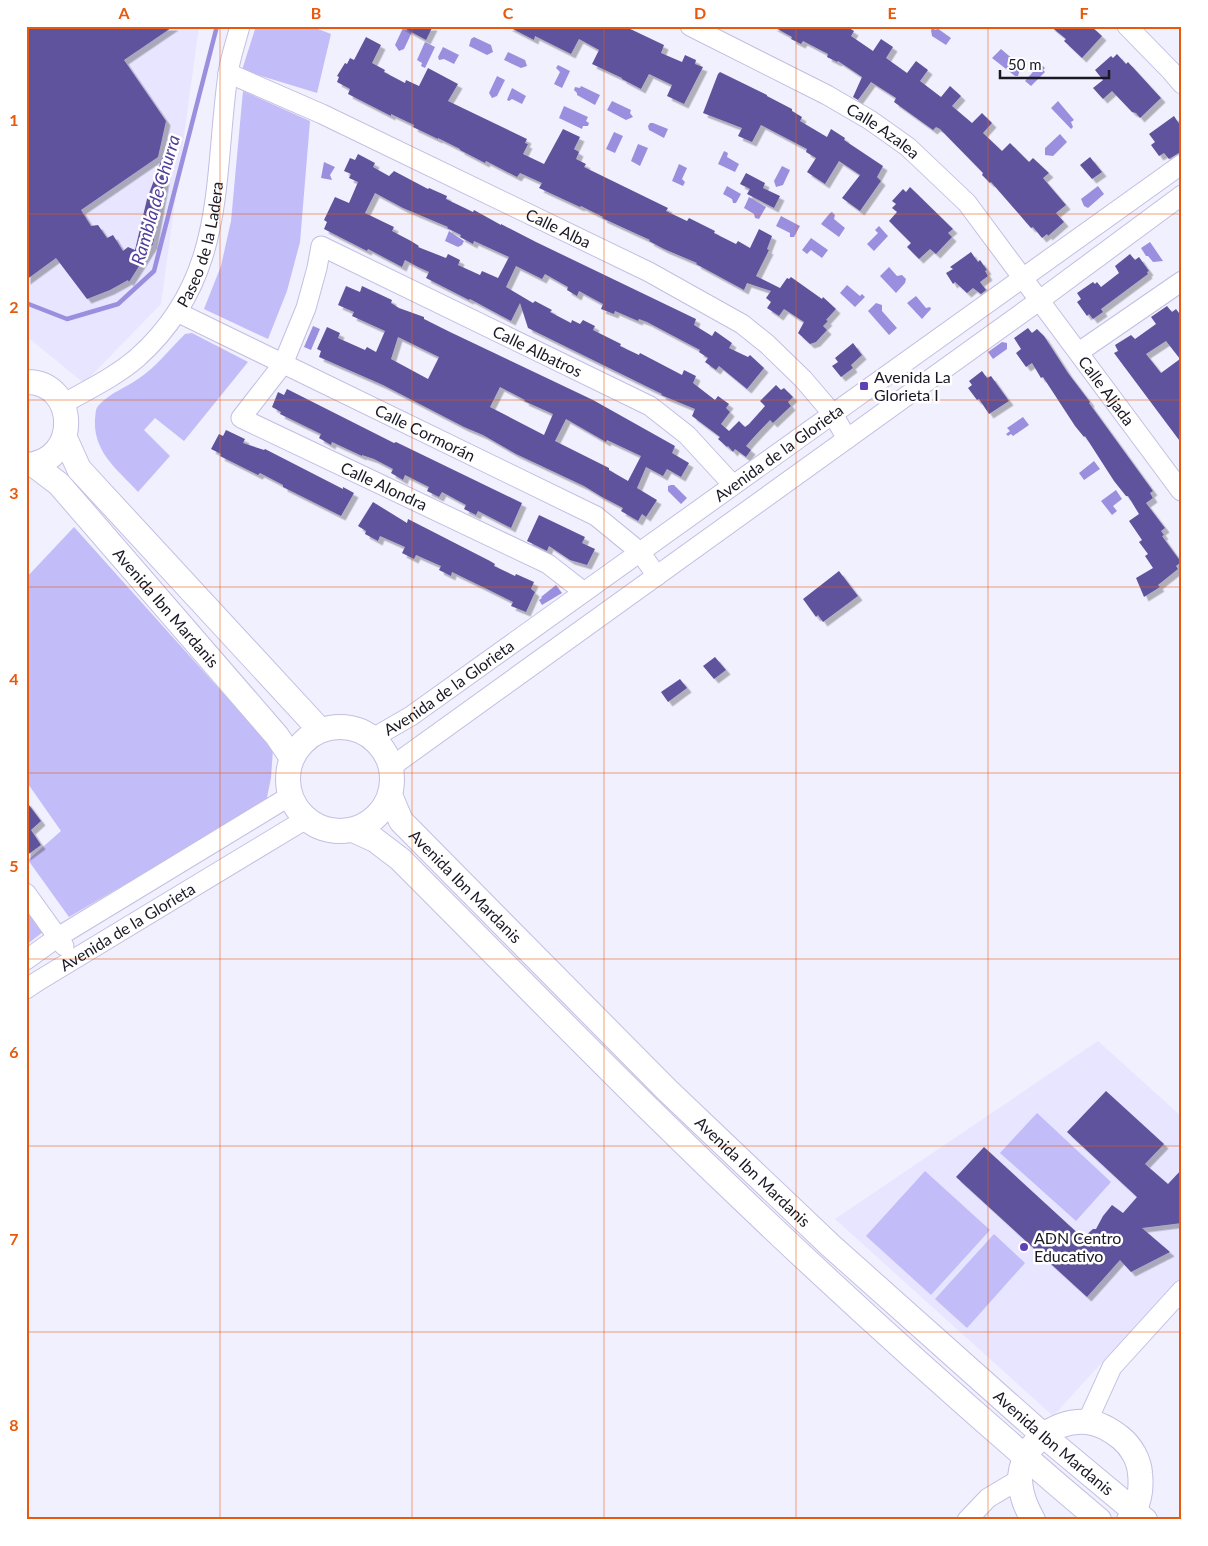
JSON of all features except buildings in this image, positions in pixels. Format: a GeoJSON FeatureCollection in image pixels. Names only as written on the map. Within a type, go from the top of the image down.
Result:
{"type":"FeatureCollection","features":[{"type":"Feature","properties":{"kind":"main road"},"geometry":{"type":"LineString","coordinates":[[26,382],[44,386],[55,394],[62,404],[67,421],[65,438],[58,450],[48,459],[30,465]]}},
{"type":"Feature","properties":{"kind":"main road","name":"Avenida Ibn Mardanis"},"geometry":{"type":"LineString","coordinates":[[65,438],[80,469],[320,730]]}},
{"type":"Feature","properties":{"kind":"main road","name":"Avenida Ibn Mardanis"},"geometry":{"type":"LineString","coordinates":[[30,465],[59,484],[277,736],[292,758]]}},
{"type":"Feature","properties":{"kind":"main road"},"geometry":{"type":"LineString","coordinates":[[334,726],[348,727],[374,738],[385,751],[391,767],[390,795],[382,811],[369,823],[353,830],[337,832],[320,828],[306,819],[297,809],[290,796],[288,783],[288,770],[292,758],[303,741],[320,730],[334,726]]}},
{"type":"Feature","properties":{"kind":"main road","name":"Avenida Ibn Mardanis"},"geometry":{"type":"LineString","coordinates":[[390,795],[401,822],[667,1090],[831,1246],[1136,1517]]}},
{"type":"Feature","properties":{"kind":"main road","name":"Avenida Ibn Mardanis"},"geometry":{"type":"LineString","coordinates":[[353,830],[375,840],[400,859],[675,1134],[1023,1468],[1099,1520]]}},
{"type":"Feature","properties":{"kind":"main road"},"geometry":{"type":"LineString","coordinates":[[1033,1520],[1023,1502],[1023,1468],[1033,1445],[1043,1435],[1064,1424],[1087,1422],[1110,1429],[1128,1444],[1139,1464],[1142,1488],[1136,1517]]}},
{"type":"Feature","properties":{"kind":"street","name":"Paseo de la Ladera"},"geometry":{"type":"LineString","coordinates":[[62,404],[136,359],[162,332],[192,287],[210,235],[219,177],[228,73],[240,26]]}},
{"type":"Feature","properties":{"kind":"street","name":"Calle Azalea"},"geometry":{"type":"LineString","coordinates":[[690,26],[828,95],[870,120],[908,148],[967,203],[1032,289]]}},
{"type":"Feature","properties":{"kind":"street"},"geometry":{"type":"LineString","coordinates":[[1127,26],[1182,84]]}},
{"type":"Feature","properties":{"kind":"street","name":"Calle Alba"},"geometry":{"type":"LineString","coordinates":[[228,73],[322,114],[649,272],[742,324],[767,344],[803,379],[833,414],[847,439]]}},
{"type":"Feature","properties":{"kind":"street","name":"Avenida de la Glorieta"},"geometry":{"type":"LineString","coordinates":[[391,767],[847,439],[1182,164]]}},
{"type":"Feature","properties":{"kind":"street","name":"Avenida de la Glorieta"},"geometry":{"type":"LineString","coordinates":[[374,738],[411,716],[833,414],[1182,195]]}},
{"type":"Feature","properties":{"kind":"street","name":"Calle Albatros"},"geometry":{"type":"LineString","coordinates":[[283,364],[306,308],[321,246],[650,406],[687,434],[733,485]]}},
{"type":"Feature","properties":{"kind":"street"},"geometry":{"type":"LineString","coordinates":[[1079,352],[1182,281]]}},
{"type":"Feature","properties":{"kind":"street","name":"Calle Aljada"},"geometry":{"type":"LineString","coordinates":[[1032,289],[1182,492]]}},
{"type":"Feature","properties":{"kind":"street","name":"Calle Cormorán"},"geometry":{"type":"LineString","coordinates":[[177,312],[596,516],[640,552],[657,576]]}},
{"type":"Feature","properties":{"kind":"street","name":"Calle Alondra"},"geometry":{"type":"LineString","coordinates":[[283,364],[241,418],[548,564],[584,592]]}},
{"type":"Feature","properties":{"kind":"street","name":"Avenida de la Glorieta"},"geometry":{"type":"LineString","coordinates":[[26,960],[58,937],[290,796]]}},
{"type":"Feature","properties":{"kind":"street","name":"Avenida de la Glorieta"},"geometry":{"type":"LineString","coordinates":[[26,989],[306,819]]}},
{"type":"Feature","properties":{"kind":"street"},"geometry":{"type":"LineString","coordinates":[[26,893],[74,959]]}},
{"type":"Feature","properties":{"kind":"street"},"geometry":{"type":"LineString","coordinates":[[1087,1422],[1112,1366],[1182,1290]]}},
{"type":"Feature","properties":{"kind":"street"},"geometry":{"type":"LineString","coordinates":[[968,1520],[988,1498],[1023,1468]]}},
{"type":"Feature","properties":{"kind":"shaded area"},"geometry":{"type":"Polygon","coordinates":[[[26,26],[199,26],[161,304],[84,383],[26,336],[26,26]]]}},
{"type":"Feature","properties":{"kind":"shaded area"},"geometry":{"type":"Polygon","coordinates":[[[256,26],[310,26],[331,34],[317,93],[242,70],[256,26]]]}},
{"type":"Feature","properties":{"kind":"shaded area"},"geometry":{"type":"Polygon","coordinates":[[[403,28],[412,32],[404,49],[399,51],[395,45],[403,28]]]}},
{"type":"Feature","properties":{"kind":"shaded area"},"geometry":{"type":"Polygon","coordinates":[[[932,28],[936,30],[937,28],[951,38],[946,45],[932,36],[932,28]]]}},
{"type":"Feature","properties":{"kind":"shaded area"},"geometry":{"type":"Polygon","coordinates":[[[474,37],[491,45],[493,52],[487,55],[469,46],[471,39],[474,37]]]}},
{"type":"Feature","properties":{"kind":"shaded area"},"geometry":{"type":"Polygon","coordinates":[[[425,42],[435,47],[425,68],[417,60],[425,42]]]}},
{"type":"Feature","properties":{"kind":"shaded area"},"geometry":{"type":"Polygon","coordinates":[[[443,47],[459,55],[454,64],[444,59],[439,60],[438,57],[443,47]]]}},
{"type":"Feature","properties":{"kind":"shaded area"},"geometry":{"type":"Polygon","coordinates":[[[1001,49],[1021,66],[1018,76],[1015,76],[992,58],[1001,49]]]}},
{"type":"Feature","properties":{"kind":"shaded area"},"geometry":{"type":"Polygon","coordinates":[[[508,52],[525,60],[527,66],[521,68],[504,60],[508,52]]]}},
{"type":"Feature","properties":{"kind":"shaded area"},"geometry":{"type":"Polygon","coordinates":[[[558,65],[570,71],[562,88],[554,84],[560,72],[556,68],[558,65]]]}},
{"type":"Feature","properties":{"kind":"shaded area"},"geometry":{"type":"Polygon","coordinates":[[[1042,65],[1045,68],[1043,70],[1045,72],[1031,86],[1025,81],[1038,66],[1042,65]]]}},
{"type":"Feature","properties":{"kind":"shaded area"},"geometry":{"type":"Polygon","coordinates":[[[497,76],[505,80],[497,96],[492,98],[489,93],[497,76]]]}},
{"type":"Feature","properties":{"kind":"shaded area"},"geometry":{"type":"Polygon","coordinates":[[[581,86],[600,95],[595,105],[577,95],[574,90],[575,87],[580,88],[581,86]]]}},
{"type":"Feature","properties":{"kind":"shaded area"},"geometry":{"type":"Polygon","coordinates":[[[512,88],[526,96],[522,104],[512,99],[507,100],[512,88]]]}},
{"type":"Feature","properties":{"kind":"shaded area"},"geometry":{"type":"Polygon","coordinates":[[[243,91],[310,121],[300,242],[287,291],[268,339],[204,309],[221,266],[231,221],[243,91]]]}},
{"type":"Feature","properties":{"kind":"shaded area"},"geometry":{"type":"Polygon","coordinates":[[[612,101],[631,110],[630,113],[633,117],[626,120],[607,110],[612,101]]]}},
{"type":"Feature","properties":{"kind":"shaded area"},"geometry":{"type":"Polygon","coordinates":[[[1058,101],[1074,120],[1071,122],[1073,127],[1071,129],[1051,108],[1058,101]]]}},
{"type":"Feature","properties":{"kind":"shaded area"},"geometry":{"type":"Polygon","coordinates":[[[564,106],[588,117],[586,121],[589,123],[588,126],[583,126],[582,129],[559,118],[564,106]]]}},
{"type":"Feature","properties":{"kind":"shaded area"},"geometry":{"type":"Polygon","coordinates":[[[650,123],[668,129],[664,138],[649,130],[648,126],[650,123]]]}},
{"type":"Feature","properties":{"kind":"shaded area"},"geometry":{"type":"Polygon","coordinates":[[[614,132],[623,136],[615,153],[606,149],[614,132]]]}},
{"type":"Feature","properties":{"kind":"shaded area"},"geometry":{"type":"Polygon","coordinates":[[[1060,134],[1067,142],[1053,156],[1045,155],[1045,148],[1060,134]]]}},
{"type":"Feature","properties":{"kind":"shaded area"},"geometry":{"type":"Polygon","coordinates":[[[638,144],[648,148],[640,166],[631,161],[638,144]]]}},
{"type":"Feature","properties":{"kind":"shaded area"},"geometry":{"type":"Polygon","coordinates":[[[724,151],[728,153],[727,157],[739,164],[735,172],[718,164],[724,151]]]}},
{"type":"Feature","properties":{"kind":"shaded area"},"geometry":{"type":"Polygon","coordinates":[[[324,162],[335,167],[330,175],[332,180],[321,178],[324,162]]]}},
{"type":"Feature","properties":{"kind":"shaded area"},"geometry":{"type":"Polygon","coordinates":[[[679,164],[687,168],[682,179],[685,182],[683,186],[672,181],[679,164]]]}},
{"type":"Feature","properties":{"kind":"shaded area"},"geometry":{"type":"Polygon","coordinates":[[[782,166],[790,170],[783,185],[776,187],[774,181],[782,166]]]}},
{"type":"Feature","properties":{"kind":"shaded area"},"geometry":{"type":"Polygon","coordinates":[[[727,186],[741,194],[736,203],[733,203],[732,199],[723,194],[727,186]]]}},
{"type":"Feature","properties":{"kind":"shaded area"},"geometry":{"type":"Polygon","coordinates":[[[1098,186],[1104,194],[1088,208],[1084,206],[1081,199],[1098,186]]]}},
{"type":"Feature","properties":{"kind":"shaded area"},"geometry":{"type":"Polygon","coordinates":[[[749,197],[766,207],[759,219],[755,218],[754,214],[744,208],[749,197]]]}},
{"type":"Feature","properties":{"kind":"shaded area"},"geometry":{"type":"Polygon","coordinates":[[[832,212],[835,215],[834,219],[845,228],[839,237],[821,224],[832,212]]]}},
{"type":"Feature","properties":{"kind":"shaded area"},"geometry":{"type":"Polygon","coordinates":[[[781,216],[800,226],[794,237],[790,237],[790,233],[776,226],[781,216]]]}},
{"type":"Feature","properties":{"kind":"shaded area"},"geometry":{"type":"Polygon","coordinates":[[[879,226],[888,236],[874,251],[867,244],[878,233],[875,230],[879,226]]]}},
{"type":"Feature","properties":{"kind":"shaded area"},"geometry":{"type":"Polygon","coordinates":[[[449,231],[464,241],[462,245],[458,247],[445,241],[449,231]]]}},
{"type":"Feature","properties":{"kind":"shaded area"},"geometry":{"type":"Polygon","coordinates":[[[811,238],[828,250],[822,258],[811,250],[807,254],[802,250],[811,238]]]}},
{"type":"Feature","properties":{"kind":"shaded area"},"geometry":{"type":"Polygon","coordinates":[[[1150,242],[1163,261],[1153,262],[1146,256],[1141,248],[1150,242]]]}},
{"type":"Feature","properties":{"kind":"shaded area"},"geometry":{"type":"Polygon","coordinates":[[[889,267],[897,276],[902,275],[906,279],[905,283],[896,293],[880,276],[889,267]]]}},
{"type":"Feature","properties":{"kind":"shaded area"},"geometry":{"type":"Polygon","coordinates":[[[847,285],[860,296],[862,294],[865,297],[855,307],[840,293],[847,285]]]}},
{"type":"Feature","properties":{"kind":"shaded area"},"geometry":{"type":"Polygon","coordinates":[[[916,296],[926,308],[930,307],[931,309],[922,319],[907,303],[916,296]]]}},
{"type":"Feature","properties":{"kind":"shaded area"},"geometry":{"type":"Polygon","coordinates":[[[876,303],[882,305],[882,311],[897,328],[889,335],[868,311],[876,303]]]}},
{"type":"Feature","properties":{"kind":"shaded area"},"geometry":{"type":"Polygon","coordinates":[[[313,326],[320,329],[311,350],[304,347],[313,326]]]}},
{"type":"Feature","properties":{"kind":"shaded area"},"geometry":{"type":"Polygon","coordinates":[[[192,333],[248,362],[184,441],[155,418],[144,430],[170,456],[138,492],[102,451],[95,431],[96,410],[108,397],[151,369],[185,334],[192,333]]]}},
{"type":"Feature","properties":{"kind":"shaded area"},"geometry":{"type":"Polygon","coordinates":[[[1002,342],[1007,343],[1007,349],[993,359],[988,352],[1002,342]]]}},
{"type":"Feature","properties":{"kind":"shaded area"},"geometry":{"type":"Polygon","coordinates":[[[1023,417],[1029,425],[1013,436],[1011,434],[1008,436],[1006,434],[1010,431],[1007,428],[1023,417]]]}},
{"type":"Feature","properties":{"kind":"shaded area"},"geometry":{"type":"Polygon","coordinates":[[[1094,461],[1100,469],[1084,480],[1079,473],[1094,461]]]}},
{"type":"Feature","properties":{"kind":"shaded area"},"geometry":{"type":"Polygon","coordinates":[[[674,485],[687,498],[681,504],[668,491],[668,486],[674,485]]]}},
{"type":"Feature","properties":{"kind":"shaded area"},"geometry":{"type":"Polygon","coordinates":[[[1116,490],[1122,499],[1113,506],[1117,511],[1112,515],[1101,501],[1116,490]]]}},
{"type":"Feature","properties":{"kind":"shaded area"},"geometry":{"type":"Polygon","coordinates":[[[74,527],[273,749],[271,778],[266,802],[69,917],[28,860],[61,831],[26,781],[26,578],[74,527]]]}},
{"type":"Feature","properties":{"kind":"shaded area"},"geometry":{"type":"Polygon","coordinates":[[[556,585],[562,593],[542,605],[539,600],[541,597],[556,585]]]}},
{"type":"Feature","properties":{"kind":"shaded area"},"geometry":{"type":"Polygon","coordinates":[[[26,908],[43,932],[26,945],[26,908]]]}},
{"type":"Feature","properties":{"kind":"shaded area","name":"ADN Centro Educativo"},"geometry":{"type":"Polygon","coordinates":[[[1098,1041],[1182,1117],[1182,1275],[1053,1416],[835,1219],[1098,1041]]]}},
{"type":"Feature","properties":{"kind":"shaded area"},"geometry":{"type":"Polygon","coordinates":[[[1037,1113],[1111,1182],[1076,1221],[1000,1153],[1037,1113]]]}},
{"type":"Feature","properties":{"kind":"shaded area"},"geometry":{"type":"Polygon","coordinates":[[[925,1171],[990,1230],[931,1295],[866,1236],[925,1171]]]}},
{"type":"Feature","properties":{"kind":"shaded area"},"geometry":{"type":"Polygon","coordinates":[[[994,1234],[1025,1263],[967,1328],[935,1299],[994,1234]]]}},
{"type":"Feature","properties":{"kind":"waterway","name":"Rambla de Churra"},"geometry":{"type":"LineString","coordinates":[[26,303],[67,319],[118,304],[154,271],[217,26]]}},
{"type":"Feature","properties":{"kind":"place","name":"Avenida La Glorieta I"},"geometry":{"type":"Point","coordinates":[864,386]}},
{"type":"Feature","properties":{"kind":"place","name":"ADN Centro Educativo"},"geometry":{"type":"Point","coordinates":[1024,1247]}}]}
